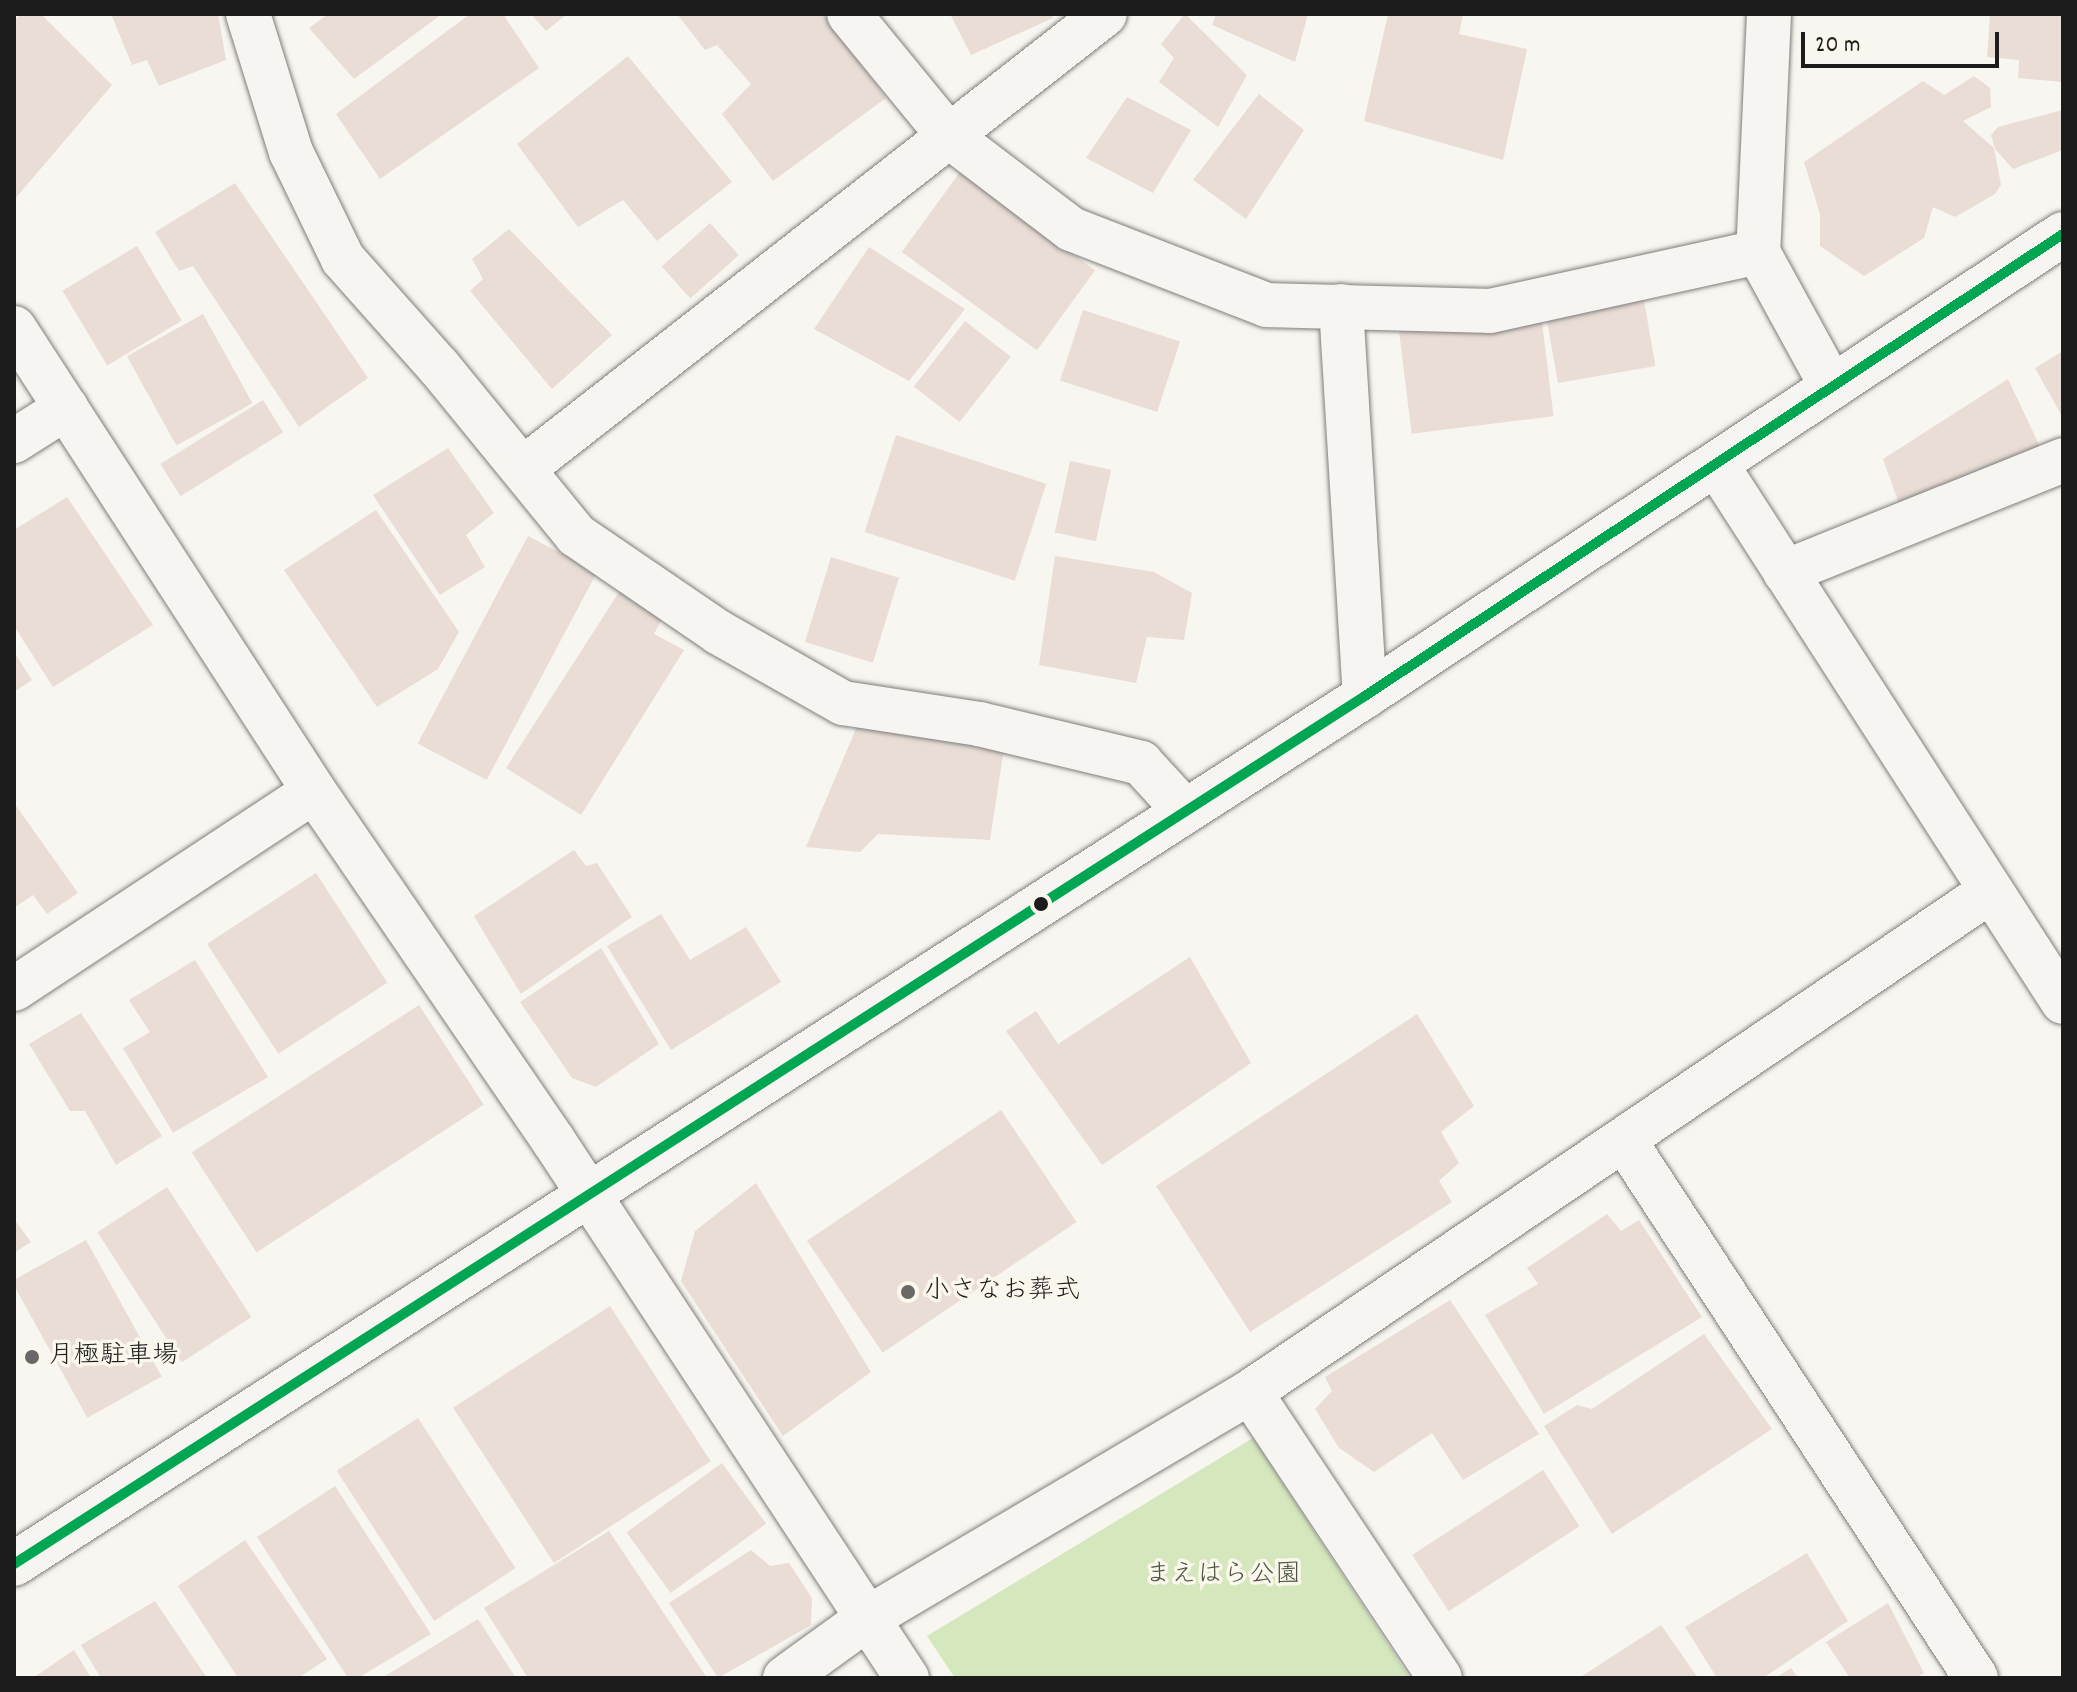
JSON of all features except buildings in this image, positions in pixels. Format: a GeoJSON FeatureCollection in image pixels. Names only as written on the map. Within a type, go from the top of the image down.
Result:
{"type":"FeatureCollection","features":[{"type":"Feature","properties":{"kind":"street"},"geometry":{"type":"LineString","coordinates":[[248,14],[291,152],[343,259],[524,468],[576,535],[718,632],[843,703],[979,724],[1141,763],[1185,811]]}},
{"type":"Feature","properties":{"kind":"street"},"geometry":{"type":"LineString","coordinates":[[849,14],[949,136],[1071,229],[1267,305],[1490,311],[1758,252]]}},
{"type":"Feature","properties":{"kind":"street"},"geometry":{"type":"LineString","coordinates":[[524,468],[1105,14]]}},
{"type":"Feature","properties":{"kind":"street"},"geometry":{"type":"LineString","coordinates":[[1769,14],[1758,252],[1832,387]]}},
{"type":"Feature","properties":{"kind":"street"},"geometry":{"type":"LineString","coordinates":[[14,1564],[587,1193],[1365,696],[2063,234]]}},
{"type":"Feature","properties":{"kind":"street"},"geometry":{"type":"LineString","coordinates":[[1341,306],[1365,696]]}},
{"type":"Feature","properties":{"kind":"street"},"geometry":{"type":"LineString","coordinates":[[14,328],[314,791],[587,1193],[907,1678]]}},
{"type":"Feature","properties":{"kind":"street"},"geometry":{"type":"LineString","coordinates":[[14,441],[66,408]]}},
{"type":"Feature","properties":{"kind":"street"},"geometry":{"type":"LineString","coordinates":[[1785,572],[2063,460]]}},
{"type":"Feature","properties":{"kind":"street"},"geometry":{"type":"LineString","coordinates":[[1716,464],[1989,892],[2063,1002]]}},
{"type":"Feature","properties":{"kind":"street"},"geometry":{"type":"LineString","coordinates":[[14,989],[314,791]]}},
{"type":"Feature","properties":{"kind":"street"},"geometry":{"type":"LineString","coordinates":[[785,1678],[868,1618],[1250,1392],[1989,892]]}},
{"type":"Feature","properties":{"kind":"street"},"geometry":{"type":"LineString","coordinates":[[1624,1140],[1976,1678]]}},
{"type":"Feature","properties":{"kind":"street"},"geometry":{"type":"LineString","coordinates":[[1250,1392],[1440,1678]]}},
{"type":"Feature","properties":{"kind":"green space","name":"まえはら公園"},"geometry":{"type":"Polygon","coordinates":[[[1253,1438],[1410,1678],[955,1678],[927,1636],[1253,1438]]]}},
{"type":"Feature","properties":{"kind":"transit line"},"geometry":{"type":"LineString","coordinates":[[14,1564],[1365,696],[2063,234]]}},
{"type":"Feature","properties":{"kind":"place","name":"小さなお葬式"},"geometry":{"type":"Point","coordinates":[908,1292]}},
{"type":"Feature","properties":{"kind":"place","name":"月極駐車場"},"geometry":{"type":"Point","coordinates":[32,1357]}}]}
